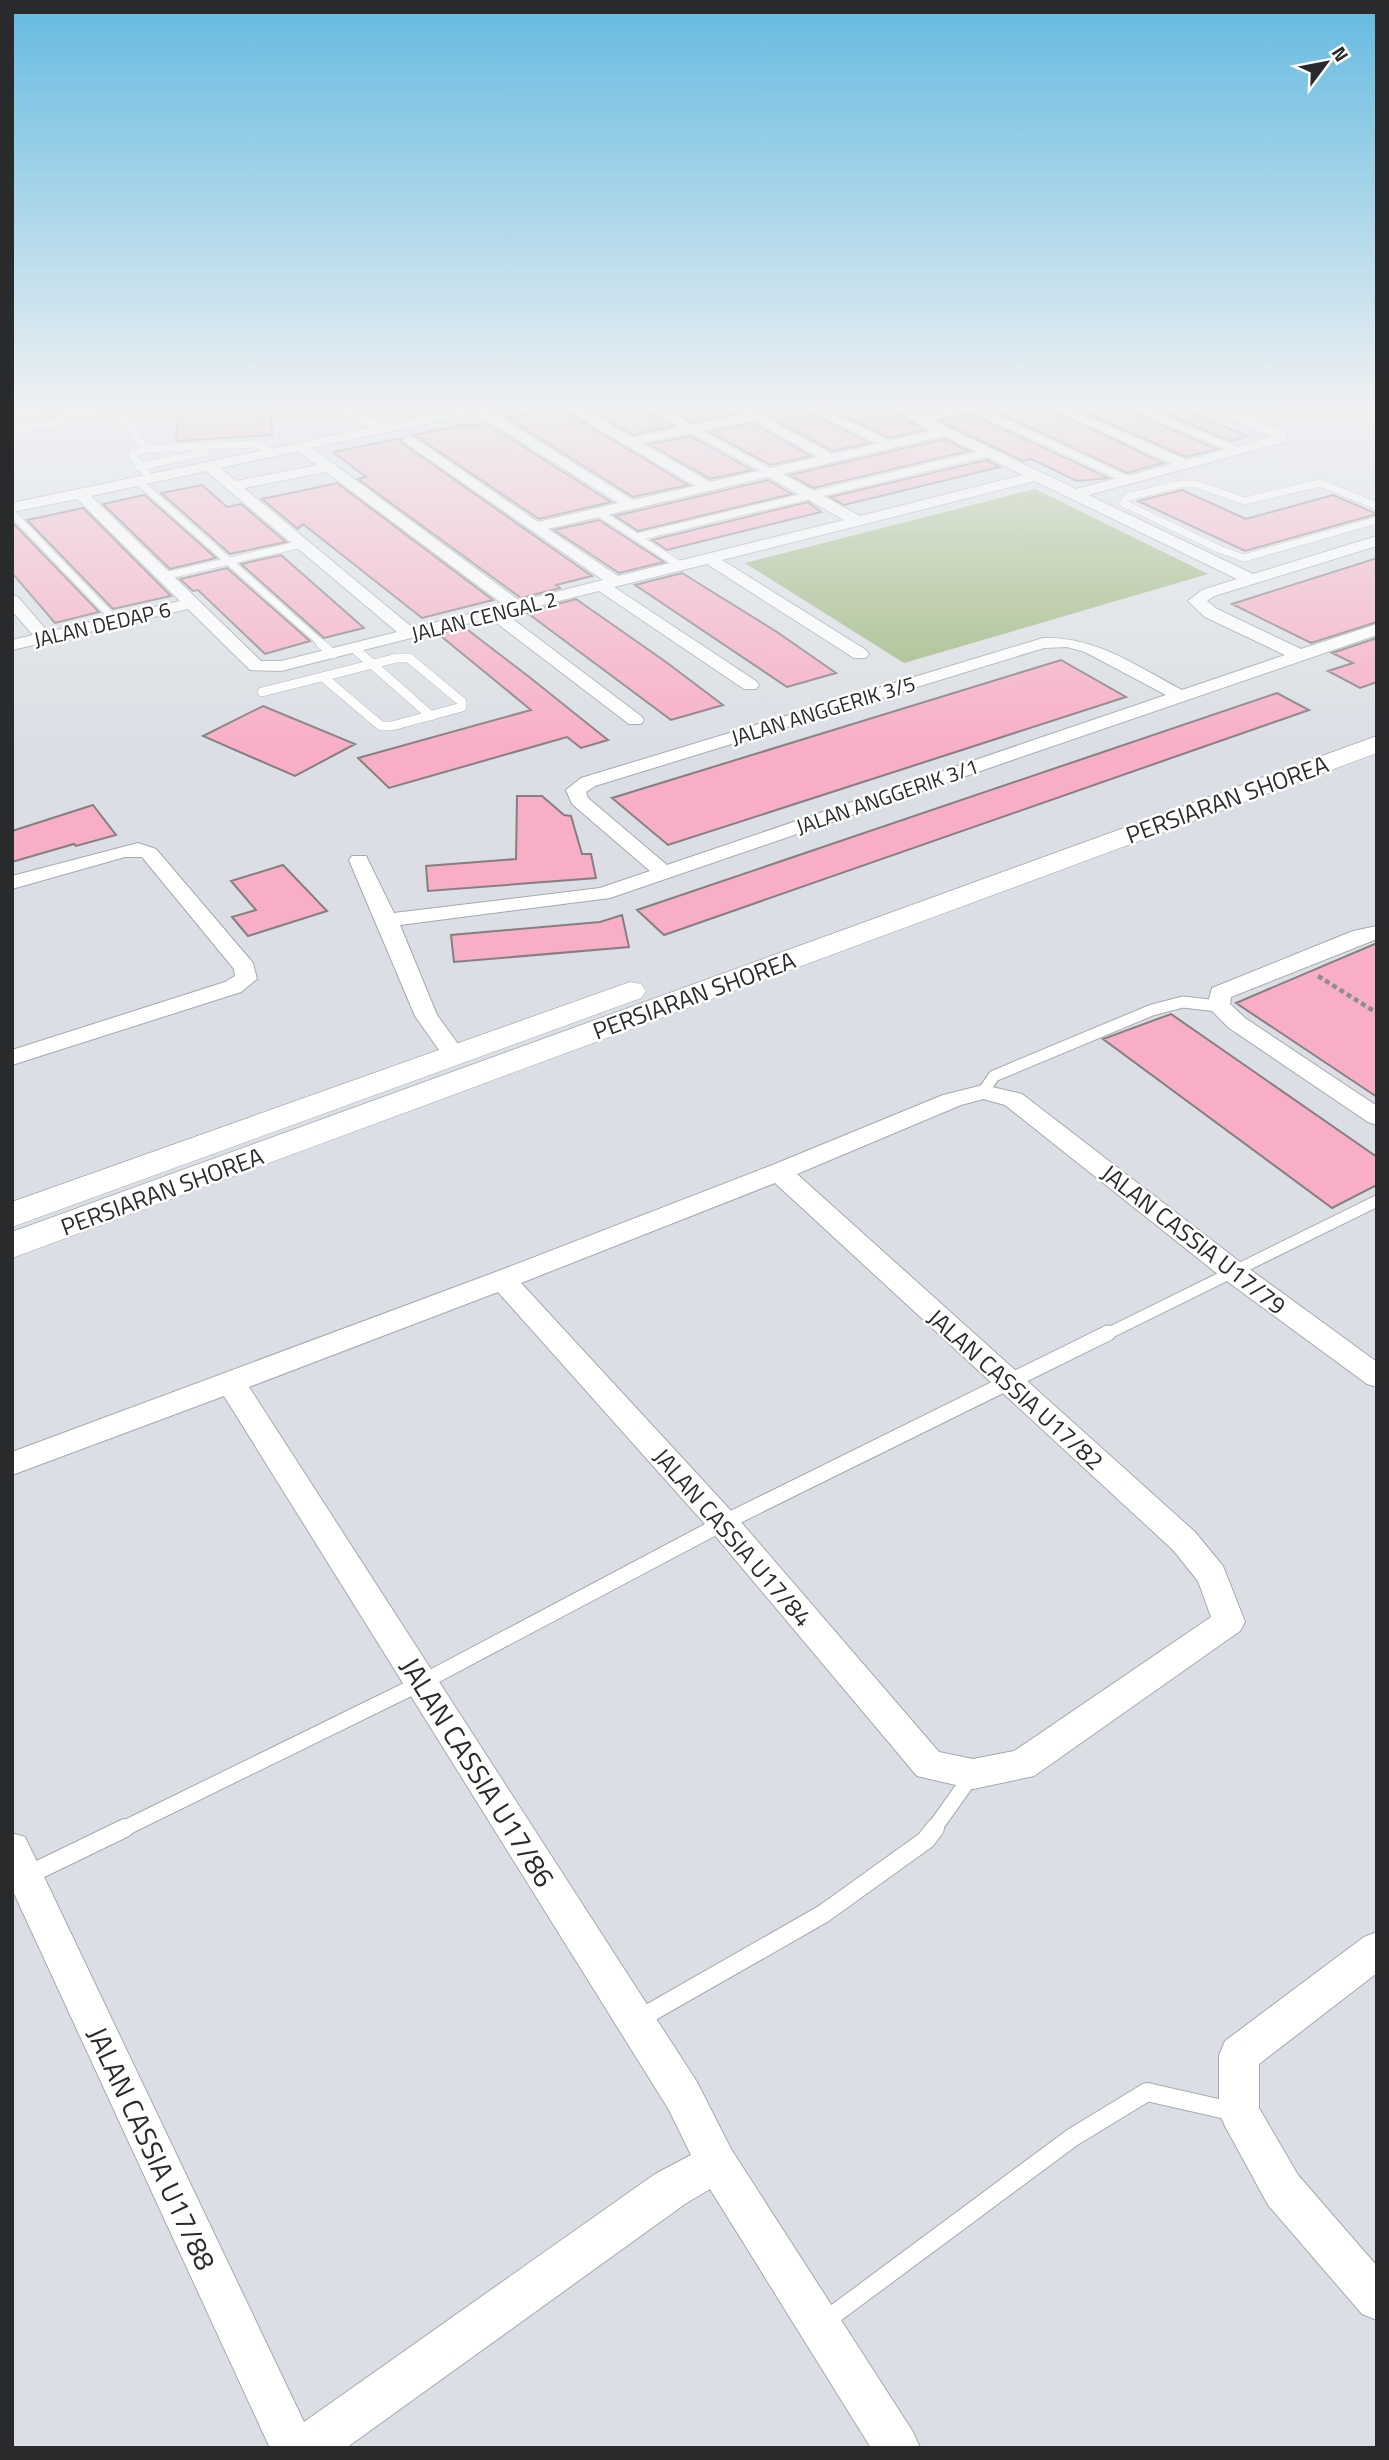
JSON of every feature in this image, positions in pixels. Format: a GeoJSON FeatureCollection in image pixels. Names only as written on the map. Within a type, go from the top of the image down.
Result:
{"type":"FeatureCollection","features":[{"type":"Feature","properties":{"kind":"main road","name":"PERSIARAN SHOREA"},"geometry":{"type":"LineString","coordinates":[[12,1215],[1377,721]]}},
{"type":"Feature","properties":{"kind":"main road","name":"PERSIARAN SHOREA"},"geometry":{"type":"LineString","coordinates":[[12,1246],[1377,744]]}},
{"type":"Feature","properties":{"kind":"main road"},"geometry":{"type":"LineString","coordinates":[[360,1118],[379,1103],[435,1076],[449,1066],[454,1055],[480,1059],[575,1038]]}},
{"type":"Feature","properties":{"kind":"street"},"geometry":{"type":"LineString","coordinates":[[108,521],[192,603]]}},
{"type":"Feature","properties":{"kind":"street"},"geometry":{"type":"LineString","coordinates":[[274,521],[411,635]]}},
{"type":"Feature","properties":{"kind":"street"},"geometry":{"type":"LineString","coordinates":[[402,521],[518,607]]}},
{"type":"Feature","properties":{"kind":"street"},"geometry":{"type":"LineString","coordinates":[[527,521],[609,584],[750,685]]}},
{"type":"Feature","properties":{"kind":"street"},"geometry":{"type":"LineString","coordinates":[[536,527],[562,521]]}},
{"type":"Feature","properties":{"kind":"street","name":"JALAN CENGAL 2"},"geometry":{"type":"LineString","coordinates":[[192,603],[256,666],[281,666],[858,521]]}},
{"type":"Feature","properties":{"kind":"street"},"geometry":{"type":"LineString","coordinates":[[1129,521],[1252,580]]}},
{"type":"Feature","properties":{"kind":"street"},"geometry":{"type":"LineString","coordinates":[[1300,656],[1210,613],[1196,601],[1208,593],[1377,541]]}},
{"type":"Feature","properties":{"kind":"street"},"geometry":{"type":"LineString","coordinates":[[710,559],[860,654]]}},
{"type":"Feature","properties":{"kind":"street"},"geometry":{"type":"LineString","coordinates":[[12,600],[44,638]]}},
{"type":"Feature","properties":{"kind":"street","name":"JALAN DEDAP 6"},"geometry":{"type":"LineString","coordinates":[[12,645],[192,603]]}},
{"type":"Feature","properties":{"kind":"street"},"geometry":{"type":"LineString","coordinates":[[494,614],[635,720]]}},
{"type":"Feature","properties":{"kind":"street","name":"JALAN ANGGERIK 3/1"},"geometry":{"type":"LineString","coordinates":[[387,920],[603,894],[1377,629]]}},
{"type":"Feature","properties":{"kind":"street","name":"JALAN ANGGERIK 3/5"},"geometry":{"type":"LineString","coordinates":[[663,872],[579,800],[576,790],[588,782],[1043,643],[1067,642],[1091,648],[1180,696]]}},
{"type":"Feature","properties":{"kind":"street"},"geometry":{"type":"LineString","coordinates":[[12,883],[123,851],[138,849],[149,853],[245,968],[246,979],[233,987],[12,1058]]}},
{"type":"Feature","properties":{"kind":"street"},"geometry":{"type":"LineString","coordinates":[[359,860],[426,1016],[454,1055]]}},
{"type":"Feature","properties":{"kind":"street"},"geometry":{"type":"LineString","coordinates":[[1377,932],[1220,993],[1218,1006],[1237,1023],[1377,1117]]}},
{"type":"Feature","properties":{"kind":"street"},"geometry":{"type":"LineString","coordinates":[[12,1464],[232,1384],[779,1172],[952,1100],[982,1092]]}},
{"type":"Feature","properties":{"kind":"street","name":"JALAN CASSIA U17/79"},"geometry":{"type":"LineString","coordinates":[[982,1092],[1013,1099],[1234,1272],[1377,1377]]}},
{"type":"Feature","properties":{"kind":"street","name":"JALAN CASSIA U17/82"},"geometry":{"type":"LineString","coordinates":[[779,1172],[1184,1541],[1212,1576],[1229,1622],[1022,1765],[973,1774]]}},
{"type":"Feature","properties":{"kind":"street","name":"JALAN CASSIA U17/84"},"geometry":{"type":"LineString","coordinates":[[503,1280],[723,1522],[929,1765],[973,1774]]}},
{"type":"Feature","properties":{"kind":"street","name":"JALAN CASSIA U17/86"},"geometry":{"type":"LineString","coordinates":[[232,1384],[683,2096],[717,2163],[897,2448]]}},
{"type":"Feature","properties":{"kind":"street","name":"JALAN CASSIA U17/88"},"geometry":{"type":"LineString","coordinates":[[16,1870],[292,2448]]}},
{"type":"Feature","properties":{"kind":"street"},"geometry":{"type":"LineString","coordinates":[[1377,1950],[1239,2055],[1239,2112],[1283,2190],[1377,2299]]}},
{"type":"Feature","properties":{"kind":"street"},"geometry":{"type":"LineString","coordinates":[[307,2448],[670,2189],[717,2163]]}},
{"type":"Feature","properties":{"kind":"lane"},"geometry":{"type":"LineString","coordinates":[[21,521],[116,621]]}},
{"type":"Feature","properties":{"kind":"lane"},"geometry":{"type":"LineString","coordinates":[[187,521],[228,561],[333,654]]}},
{"type":"Feature","properties":{"kind":"lane"},"geometry":{"type":"LineString","coordinates":[[612,521],[681,566]]}},
{"type":"Feature","properties":{"kind":"lane"},"geometry":{"type":"LineString","coordinates":[[637,537],[704,521]]}},
{"type":"Feature","properties":{"kind":"lane"},"geometry":{"type":"LineString","coordinates":[[1159,521],[1219,550],[1244,558],[1374,521]]}},
{"type":"Feature","properties":{"kind":"lane"},"geometry":{"type":"LineString","coordinates":[[165,576],[302,544]]}},
{"type":"Feature","properties":{"kind":"lane"},"geometry":{"type":"LineString","coordinates":[[1199,555],[1219,550]]}},
{"type":"Feature","properties":{"kind":"lane"},"geometry":{"type":"LineString","coordinates":[[355,649],[431,716]]}},
{"type":"Feature","properties":{"kind":"lane"},"geometry":{"type":"LineString","coordinates":[[262,692],[373,664],[409,658],[462,702],[462,707],[393,726],[381,726],[323,677]]}},
{"type":"Feature","properties":{"kind":"lane"},"geometry":{"type":"LineString","coordinates":[[982,1092],[994,1076],[1152,1010],[1183,1002],[1218,1006]]}},
{"type":"Feature","properties":{"kind":"lane"},"geometry":{"type":"LineString","coordinates":[[16,1870],[421,1682],[723,1522],[1377,1201]]}},
{"type":"Feature","properties":{"kind":"lane"},"geometry":{"type":"LineString","coordinates":[[635,2021],[823,1914],[926,1840],[973,1774]]}},
{"type":"Feature","properties":{"kind":"lane"},"geometry":{"type":"LineString","coordinates":[[820,2325],[1073,2137],[1147,2092],[1239,2112]]}},
{"type":"Feature","properties":{"kind":"path"},"geometry":{"type":"LineString","coordinates":[[1296,962],[1377,1013]]}},
{"type":"Feature","properties":{"kind":"green space"},"geometry":{"type":"Polygon","coordinates":[[[910,521],[1100,521],[1208,574],[904,663],[745,563],[910,521]]]}},
{"type":"Feature","properties":{"kind":"building"},"geometry":{"type":"Polygon","coordinates":[[[28,521],[96,521],[171,596],[113,609],[28,521]]]}},
{"type":"Feature","properties":{"kind":"building"},"geometry":{"type":"Polygon","coordinates":[[[120,521],[174,521],[216,558],[170,569],[120,521]]]}},
{"type":"Feature","properties":{"kind":"building"},"geometry":{"type":"Polygon","coordinates":[[[192,521],[261,521],[286,542],[230,554],[192,521]]]}},
{"type":"Feature","properties":{"kind":"building"},"geometry":{"type":"Polygon","coordinates":[[[288,521],[387,521],[493,600],[422,618],[303,524],[298,529],[288,521]]]}},
{"type":"Feature","properties":{"kind":"building"},"geometry":{"type":"Polygon","coordinates":[[[415,521],[513,521],[592,576],[521,598],[415,521]]]}},
{"type":"Feature","properties":{"kind":"building"},"geometry":{"type":"Polygon","coordinates":[[[600,521],[664,562],[619,573],[554,530],[600,521]]]}},
{"type":"Feature","properties":{"kind":"building"},"geometry":{"type":"Polygon","coordinates":[[[622,521],[680,521],[638,531],[622,521]]]}},
{"type":"Feature","properties":{"kind":"building"},"geometry":{"type":"Polygon","coordinates":[[[731,521],[785,521],[667,550],[652,540],[731,521]]]}},
{"type":"Feature","properties":{"kind":"building"},"geometry":{"type":"Polygon","coordinates":[[[1180,521],[1353,521],[1245,551],[1180,521]]]}},
{"type":"Feature","properties":{"kind":"building"},"geometry":{"type":"Polygon","coordinates":[[[12,523],[99,612],[55,623],[12,573],[12,523]]]}},
{"type":"Feature","properties":{"kind":"building"},"geometry":{"type":"Polygon","coordinates":[[[281,555],[364,628],[324,638],[241,564],[281,555]]]}},
{"type":"Feature","properties":{"kind":"building"},"geometry":{"type":"Polygon","coordinates":[[[1377,558],[1377,622],[1311,643],[1232,604],[1377,558]]]}},
{"type":"Feature","properties":{"kind":"building"},"geometry":{"type":"Polygon","coordinates":[[[227,568],[310,641],[265,654],[198,590],[193,591],[180,579],[227,568]]]}},
{"type":"Feature","properties":{"kind":"building"},"geometry":{"type":"Polygon","coordinates":[[[682,573],[777,632],[836,673],[787,687],[635,585],[682,573]]]}},
{"type":"Feature","properties":{"kind":"building"},"geometry":{"type":"Polygon","coordinates":[[[576,599],[723,705],[671,720],[526,612],[576,599]]]}},
{"type":"Feature","properties":{"kind":"building"},"geometry":{"type":"Polygon","coordinates":[[[464,627],[608,740],[581,748],[567,737],[389,788],[358,758],[531,710],[442,637],[445,632],[464,627]]]}},
{"type":"Feature","properties":{"kind":"building"},"geometry":{"type":"Polygon","coordinates":[[[1377,638],[1377,682],[1360,688],[1328,671],[1353,663],[1332,653],[1377,638]]]}},
{"type":"Feature","properties":{"kind":"building"},"geometry":{"type":"Polygon","coordinates":[[[1061,660],[1126,697],[668,845],[612,798],[1061,660]]]}},
{"type":"Feature","properties":{"kind":"building"},"geometry":{"type":"Polygon","coordinates":[[[1277,693],[1309,710],[664,935],[637,910],[1277,693]]]}},
{"type":"Feature","properties":{"kind":"building"},"geometry":{"type":"Polygon","coordinates":[[[263,706],[355,744],[295,776],[203,736],[263,706]]]}},
{"type":"Feature","properties":{"kind":"building"},"geometry":{"type":"Polygon","coordinates":[[[517,796],[542,796],[564,815],[571,816],[582,854],[591,854],[596,878],[428,891],[426,866],[516,859],[517,796]]]}},
{"type":"Feature","properties":{"kind":"building"},"geometry":{"type":"Polygon","coordinates":[[[93,805],[116,835],[12,862],[12,831],[93,805]]]}},
{"type":"Feature","properties":{"kind":"building"},"geometry":{"type":"Polygon","coordinates":[[[283,865],[327,911],[248,936],[232,917],[256,910],[231,881],[283,865]]]}},
{"type":"Feature","properties":{"kind":"building"},"geometry":{"type":"Polygon","coordinates":[[[622,915],[629,947],[454,962],[451,935],[600,922],[622,915]]]}},
{"type":"Feature","properties":{"kind":"building"},"geometry":{"type":"Polygon","coordinates":[[[1377,943],[1377,1097],[1236,1003],[1377,943]]]}},
{"type":"Feature","properties":{"kind":"building"},"geometry":{"type":"Polygon","coordinates":[[[1171,1014],[1377,1157],[1377,1185],[1332,1208],[1103,1039],[1171,1014]]]}}]}
